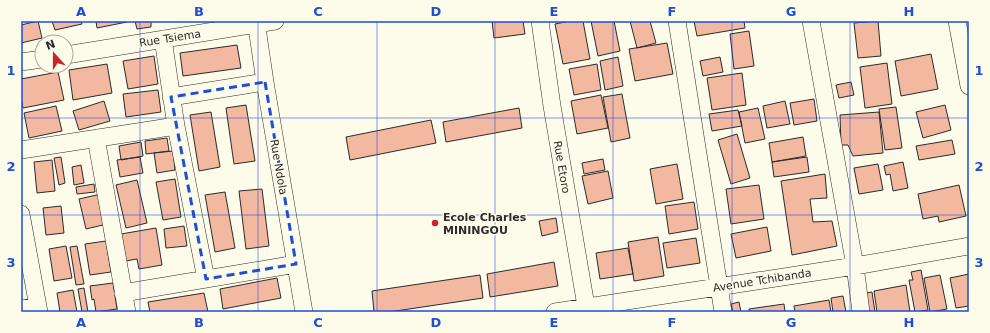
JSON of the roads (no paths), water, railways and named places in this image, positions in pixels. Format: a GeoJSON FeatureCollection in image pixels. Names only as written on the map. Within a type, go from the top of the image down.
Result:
{"type":"FeatureCollection","features":[{"type":"Feature","properties":{"kind":"street","name":"Rue Tsiema"},"geometry":{"type":"LineString","coordinates":[[74,54],[275,21]]}},
{"type":"Feature","properties":{"kind":"street","name":"Rue Etoro"},"geometry":{"type":"LineString","coordinates":[[540,21],[552,106],[586,309]]}},
{"type":"Feature","properties":{"kind":"street"},"geometry":{"type":"LineString","coordinates":[[677,21],[723,312]]}},
{"type":"Feature","properties":{"kind":"street"},"geometry":{"type":"LineString","coordinates":[[811,21],[855,266],[861,312]]}},
{"type":"Feature","properties":{"kind":"street"},"geometry":{"type":"LineString","coordinates":[[957,21],[969,86]]}},
{"type":"Feature","properties":{"kind":"street","name":"Rue Ndola"},"geometry":{"type":"LineString","coordinates":[[256,23],[304,312]]}},
{"type":"Feature","properties":{"kind":"street"},"geometry":{"type":"LineString","coordinates":[[163,39],[176,126],[206,279]]}},
{"type":"Feature","properties":{"kind":"street"},"geometry":{"type":"LineString","coordinates":[[21,62],[34,60]]}},
{"type":"Feature","properties":{"kind":"street"},"geometry":{"type":"LineString","coordinates":[[171,97],[265,82]]}},
{"type":"Feature","properties":{"kind":"street"},"geometry":{"type":"LineString","coordinates":[[21,150],[176,126]]}},
{"type":"Feature","properties":{"kind":"street"},"geometry":{"type":"LineString","coordinates":[[96,138],[127,312]]}},
{"type":"Feature","properties":{"kind":"street"},"geometry":{"type":"LineString","coordinates":[[21,214],[38,309],[21,310]]}},
{"type":"Feature","properties":{"kind":"street","name":"Avenue Tchibanda"},"geometry":{"type":"LineString","coordinates":[[555,312],[586,309],[719,286],[855,266],[969,246]]}},
{"type":"Feature","properties":{"kind":"street"},"geometry":{"type":"LineString","coordinates":[[124,293],[296,264]]}},
{"type":"Feature","properties":{"kind":"place","name":"Ecole Charles MININGOU"},"geometry":{"type":"Point","coordinates":[435,223]}}]}
